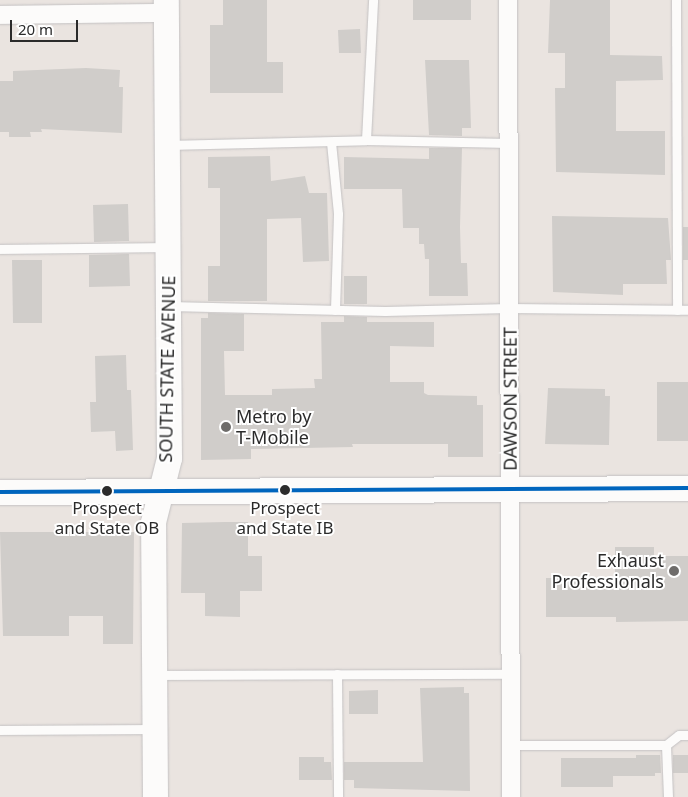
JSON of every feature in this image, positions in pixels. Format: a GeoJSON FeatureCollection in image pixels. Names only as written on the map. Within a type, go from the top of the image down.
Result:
{"type":"FeatureCollection","features":[{"type":"Feature","properties":{"kind":"street","name":"DAWSON STREET"},"geometry":{"type":"LineString","coordinates":[[508,0],[511,797]]}},
{"type":"Feature","properties":{"kind":"street"},"geometry":{"type":"LineString","coordinates":[[0,15],[166,6]]}},
{"type":"Feature","properties":{"kind":"street","name":"SOUTH STATE AVENUE"},"geometry":{"type":"LineString","coordinates":[[155,797],[153,522],[169,458],[166,6]]}},
{"type":"Feature","properties":{"kind":"street"},"geometry":{"type":"LineString","coordinates":[[0,492],[688,488]]}},
{"type":"Feature","properties":{"kind":"lane"},"geometry":{"type":"LineString","coordinates":[[366,140],[373,0]]}},
{"type":"Feature","properties":{"kind":"lane"},"geometry":{"type":"LineString","coordinates":[[676,0],[677,310]]}},
{"type":"Feature","properties":{"kind":"lane"},"geometry":{"type":"LineString","coordinates":[[167,145],[366,140],[509,143]]}},
{"type":"Feature","properties":{"kind":"lane"},"geometry":{"type":"LineString","coordinates":[[330,142],[338,214],[335,310]]}},
{"type":"Feature","properties":{"kind":"lane"},"geometry":{"type":"LineString","coordinates":[[0,249],[168,247]]}},
{"type":"Feature","properties":{"kind":"lane"},"geometry":{"type":"LineString","coordinates":[[168,306],[335,310],[510,308],[688,310]]}},
{"type":"Feature","properties":{"kind":"lane"},"geometry":{"type":"LineString","coordinates":[[337,674],[338,797]]}},
{"type":"Feature","properties":{"kind":"lane"},"geometry":{"type":"LineString","coordinates":[[154,675],[510,674]]}},
{"type":"Feature","properties":{"kind":"lane"},"geometry":{"type":"LineString","coordinates":[[0,730],[154,729]]}},
{"type":"Feature","properties":{"kind":"lane"},"geometry":{"type":"LineString","coordinates":[[511,746],[666,745],[679,735],[688,735]]}},
{"type":"Feature","properties":{"kind":"lane"},"geometry":{"type":"LineString","coordinates":[[666,745],[668,797]]}},
{"type":"Feature","properties":{"kind":"building"},"geometry":{"type":"Polygon","coordinates":[[[223,0],[267,0],[267,62],[283,62],[283,93],[210,93],[210,25],[223,25],[223,0]]]}},
{"type":"Feature","properties":{"kind":"building"},"geometry":{"type":"Polygon","coordinates":[[[413,0],[471,0],[471,20],[413,20],[413,0]]]}},
{"type":"Feature","properties":{"kind":"building"},"geometry":{"type":"Polygon","coordinates":[[[550,0],[610,0],[610,55],[662,56],[663,80],[616,81],[616,131],[665,131],[665,175],[556,172],[555,88],[565,88],[565,53],[548,53],[550,0]]]}},
{"type":"Feature","properties":{"kind":"building"},"geometry":{"type":"Polygon","coordinates":[[[360,29],[361,53],[339,53],[338,30],[360,29]]]}},
{"type":"Feature","properties":{"kind":"building"},"geometry":{"type":"Polygon","coordinates":[[[425,60],[469,60],[471,128],[462,128],[462,136],[429,135],[425,60]]]}},
{"type":"Feature","properties":{"kind":"building"},"geometry":{"type":"Polygon","coordinates":[[[86,68],[120,70],[119,87],[123,87],[122,133],[41,129],[42,132],[30,132],[31,137],[9,137],[9,132],[0,132],[0,81],[13,81],[13,71],[86,68]]]}},
{"type":"Feature","properties":{"kind":"building"},"geometry":{"type":"Polygon","coordinates":[[[429,148],[462,148],[461,263],[467,263],[468,296],[429,296],[429,259],[425,259],[424,244],[419,244],[419,228],[403,228],[402,189],[344,189],[344,157],[429,159],[429,148]]]}},
{"type":"Feature","properties":{"kind":"building"},"geometry":{"type":"Polygon","coordinates":[[[270,156],[271,181],[305,176],[309,193],[327,193],[329,261],[303,262],[301,218],[267,219],[267,301],[208,301],[208,266],[220,266],[220,188],[208,188],[208,157],[270,156]]]}},
{"type":"Feature","properties":{"kind":"building"},"geometry":{"type":"Polygon","coordinates":[[[128,204],[129,241],[94,242],[93,205],[128,204]]]}},
{"type":"Feature","properties":{"kind":"building"},"geometry":{"type":"Polygon","coordinates":[[[552,216],[668,218],[671,260],[666,260],[667,284],[623,284],[623,295],[553,292],[552,216]]]}},
{"type":"Feature","properties":{"kind":"building"},"geometry":{"type":"Polygon","coordinates":[[[683,227],[688,227],[688,260],[683,260],[683,227]]]}},
{"type":"Feature","properties":{"kind":"building"},"geometry":{"type":"Polygon","coordinates":[[[129,254],[130,286],[89,287],[89,255],[129,254]]]}},
{"type":"Feature","properties":{"kind":"building"},"geometry":{"type":"Polygon","coordinates":[[[12,260],[42,260],[42,323],[13,323],[12,260]]]}},
{"type":"Feature","properties":{"kind":"building"},"geometry":{"type":"Polygon","coordinates":[[[344,276],[367,276],[367,304],[344,304],[344,276]]]}},
{"type":"Feature","properties":{"kind":"building"},"geometry":{"type":"Polygon","coordinates":[[[208,313],[244,314],[244,351],[224,351],[225,395],[272,395],[272,389],[315,388],[314,379],[322,379],[321,322],[344,322],[344,316],[367,317],[367,322],[434,322],[434,347],[390,346],[390,382],[424,382],[424,393],[428,395],[477,396],[477,405],[483,405],[483,457],[448,457],[448,444],[352,444],[353,447],[251,449],[251,459],[201,460],[201,318],[208,318],[208,313]]]}},
{"type":"Feature","properties":{"kind":"building"},"geometry":{"type":"Polygon","coordinates":[[[126,355],[127,390],[131,390],[133,450],[116,451],[115,431],[91,432],[90,402],[96,402],[95,356],[126,355]]]}},
{"type":"Feature","properties":{"kind":"building"},"geometry":{"type":"Polygon","coordinates":[[[657,382],[688,382],[688,441],[657,441],[657,382]]]}},
{"type":"Feature","properties":{"kind":"building"},"geometry":{"type":"Polygon","coordinates":[[[548,388],[605,389],[605,396],[610,396],[609,445],[545,444],[548,388]]]}},
{"type":"Feature","properties":{"kind":"building"},"geometry":{"type":"Polygon","coordinates":[[[248,522],[248,556],[262,556],[262,591],[240,591],[240,617],[205,616],[205,593],[181,593],[182,523],[248,522]]]}},
{"type":"Feature","properties":{"kind":"building"},"geometry":{"type":"Polygon","coordinates":[[[0,532],[134,532],[133,644],[103,644],[103,616],[69,616],[69,636],[3,636],[0,532]]]}},
{"type":"Feature","properties":{"kind":"building"},"geometry":{"type":"Polygon","coordinates":[[[615,547],[654,547],[654,556],[688,556],[688,621],[616,622],[616,617],[546,617],[546,578],[615,578],[615,547]]]}},
{"type":"Feature","properties":{"kind":"building"},"geometry":{"type":"Polygon","coordinates":[[[464,687],[464,693],[469,693],[470,791],[354,788],[354,780],[344,780],[344,762],[423,762],[420,688],[464,687]]]}},
{"type":"Feature","properties":{"kind":"building"},"geometry":{"type":"Polygon","coordinates":[[[378,690],[378,714],[349,714],[349,691],[378,690]]]}},
{"type":"Feature","properties":{"kind":"building"},"geometry":{"type":"Polygon","coordinates":[[[636,755],[660,755],[661,773],[655,773],[655,776],[613,776],[613,787],[561,787],[561,758],[636,758],[636,755]]]}},
{"type":"Feature","properties":{"kind":"building"},"geometry":{"type":"Polygon","coordinates":[[[673,755],[688,755],[688,773],[673,773],[673,755]]]}},
{"type":"Feature","properties":{"kind":"building"},"geometry":{"type":"Polygon","coordinates":[[[299,757],[324,757],[324,762],[331,762],[332,780],[299,780],[299,757]]]}},
{"type":"Feature","properties":{"kind":"transit line"},"geometry":{"type":"LineString","coordinates":[[0,492],[688,488]]}},
{"type":"Feature","properties":{"kind":"place","name":"Metro by T-Mobile"},"geometry":{"type":"Point","coordinates":[226,427]}},
{"type":"Feature","properties":{"kind":"place","name":"Prospect and State IB"},"geometry":{"type":"Point","coordinates":[285,490]}},
{"type":"Feature","properties":{"kind":"place","name":"Prospect and State OB"},"geometry":{"type":"Point","coordinates":[107,491]}},
{"type":"Feature","properties":{"kind":"place","name":"Exhaust Professionals"},"geometry":{"type":"Point","coordinates":[674,571]}}]}
